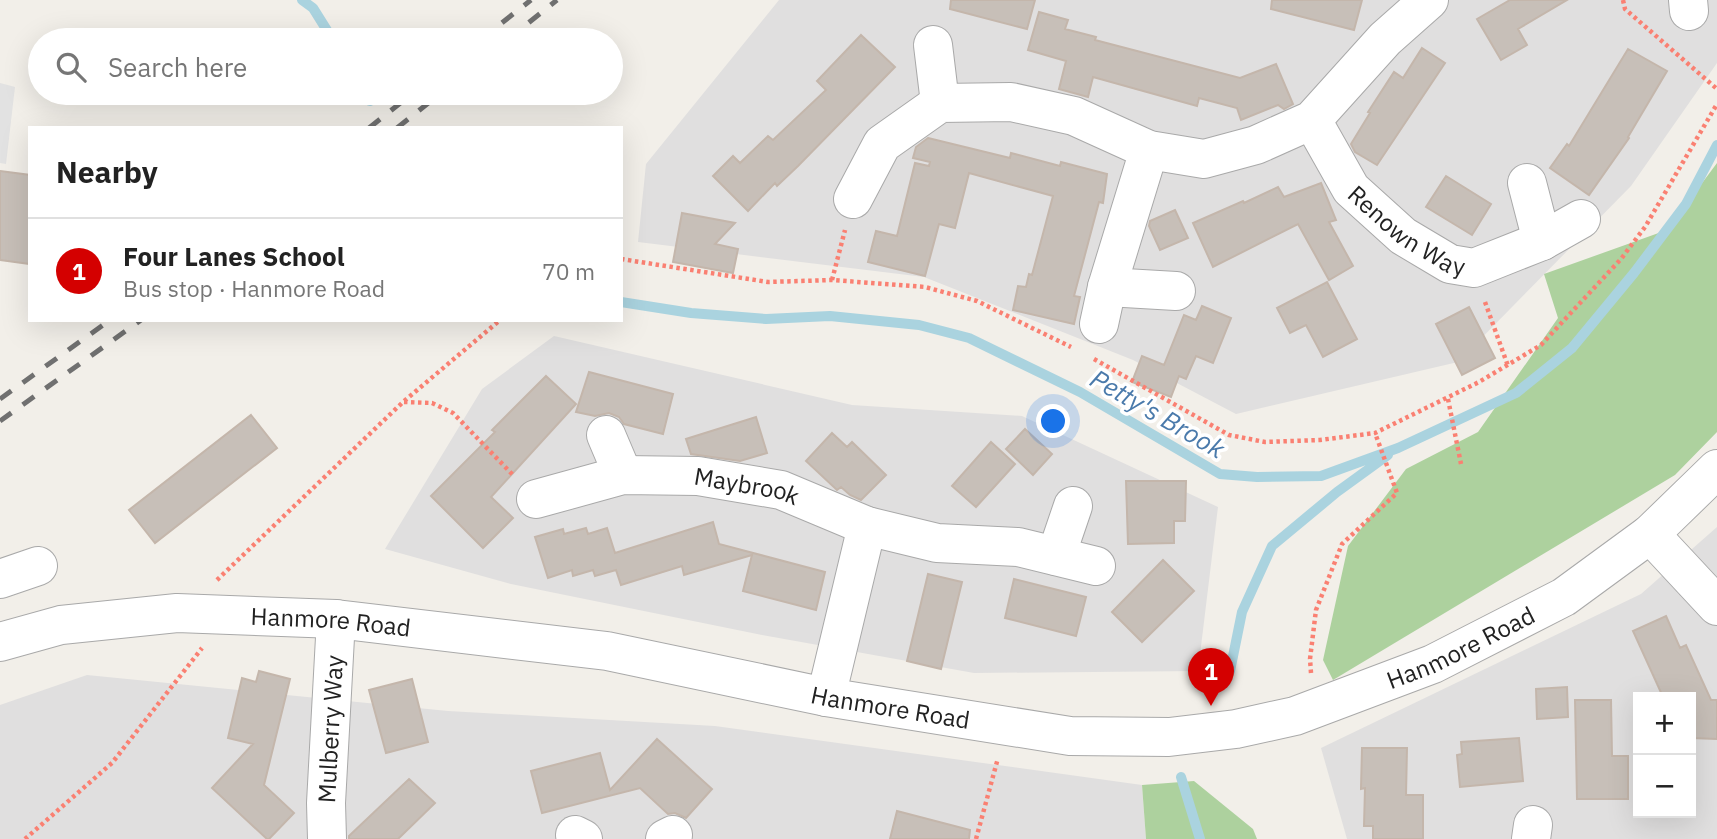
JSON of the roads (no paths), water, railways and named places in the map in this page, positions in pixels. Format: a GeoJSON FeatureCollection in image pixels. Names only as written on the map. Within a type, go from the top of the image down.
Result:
{"type":"FeatureCollection","features":[{"type":"Feature","properties":{"kind":"street"},"geometry":{"type":"LineString","coordinates":[[853,199],[882,144],[940,103],[1011,102],[1074,116],[1149,150],[1204,159],[1256,145],[1312,120],[1385,39],[1429,0]]}},
{"type":"Feature","properties":{"kind":"street"},"geometry":{"type":"LineString","coordinates":[[933,45],[940,103]]}},
{"type":"Feature","properties":{"kind":"street","name":"Renown Way"},"geometry":{"type":"LineString","coordinates":[[1312,120],[1351,189],[1403,236],[1450,264],[1474,268],[1542,241],[1581,219]]}},
{"type":"Feature","properties":{"kind":"street"},"geometry":{"type":"LineString","coordinates":[[1090,344],[1149,150]]}},
{"type":"Feature","properties":{"kind":"street"},"geometry":{"type":"LineString","coordinates":[[1527,183],[1542,241]]}},
{"type":"Feature","properties":{"kind":"street"},"geometry":{"type":"LineString","coordinates":[[1107,286],[1176,291]]}},
{"type":"Feature","properties":{"kind":"street"},"geometry":{"type":"LineString","coordinates":[[606,435],[622,475]]}},
{"type":"Feature","properties":{"kind":"street","name":"Hanmore Road"},"geometry":{"type":"LineString","coordinates":[[0,642],[61,625],[177,613],[336,619],[607,651],[826,697],[1006,727],[1070,736],[1169,737],[1237,729],[1295,716],[1433,664],[1564,597],[1650,534],[1717,470]]}},
{"type":"Feature","properties":{"kind":"street","name":"Maybrook"},"geometry":{"type":"LineString","coordinates":[[537,499],[622,475],[698,476],[781,490],[867,527],[937,542],[1018,547],[1096,566]]}},
{"type":"Feature","properties":{"kind":"street"},"geometry":{"type":"LineString","coordinates":[[1056,556],[1073,506]]}},
{"type":"Feature","properties":{"kind":"street"},"geometry":{"type":"LineString","coordinates":[[826,697],[867,527]]}},
{"type":"Feature","properties":{"kind":"street"},"geometry":{"type":"LineString","coordinates":[[1650,534],[1717,606]]}},
{"type":"Feature","properties":{"kind":"street"},"geometry":{"type":"LineString","coordinates":[[0,579],[38,566]]}},
{"type":"Feature","properties":{"kind":"street","name":"Mulberry Way"},"geometry":{"type":"LineString","coordinates":[[327,839],[326,803],[336,619]]}},
{"type":"Feature","properties":{"kind":"waterway"},"geometry":{"type":"LineString","coordinates":[[302,0],[313,8],[326,28]]}},
{"type":"Feature","properties":{"kind":"waterway","name":"Petty's Brook"},"geometry":{"type":"LineString","coordinates":[[623,302],[691,313],[766,319],[830,316],[919,325],[969,338],[1080,392],[1220,474],[1257,477],[1321,476],[1398,448],[1516,393],[1572,348],[1686,204],[1717,145]]}},
{"type":"Feature","properties":{"kind":"waterway"},"geometry":{"type":"LineString","coordinates":[[1230,671],[1242,612],[1272,546],[1337,492],[1388,455]]}},
{"type":"Feature","properties":{"kind":"waterway"},"geometry":{"type":"LineString","coordinates":[[1181,777],[1200,839]]}},
{"type":"Feature","properties":{"kind":"railway"},"geometry":{"type":"LineString","coordinates":[[495,28],[531,0]]}},
{"type":"Feature","properties":{"kind":"railway"},"geometry":{"type":"LineString","coordinates":[[522,28],[557,0]]}},
{"type":"Feature","properties":{"kind":"railway"},"geometry":{"type":"LineString","coordinates":[[372,126],[398,105]]}},
{"type":"Feature","properties":{"kind":"railway"},"geometry":{"type":"LineString","coordinates":[[400,126],[426,105]]}},
{"type":"Feature","properties":{"kind":"railway"},"geometry":{"type":"LineString","coordinates":[[0,399],[107,322]]}},
{"type":"Feature","properties":{"kind":"railway"},"geometry":{"type":"LineString","coordinates":[[0,421],[138,322]]}},
{"type":"Feature","properties":{"kind":"place","name":"Four Lanes School"},"geometry":{"type":"Point","coordinates":[1211,706]}}]}
